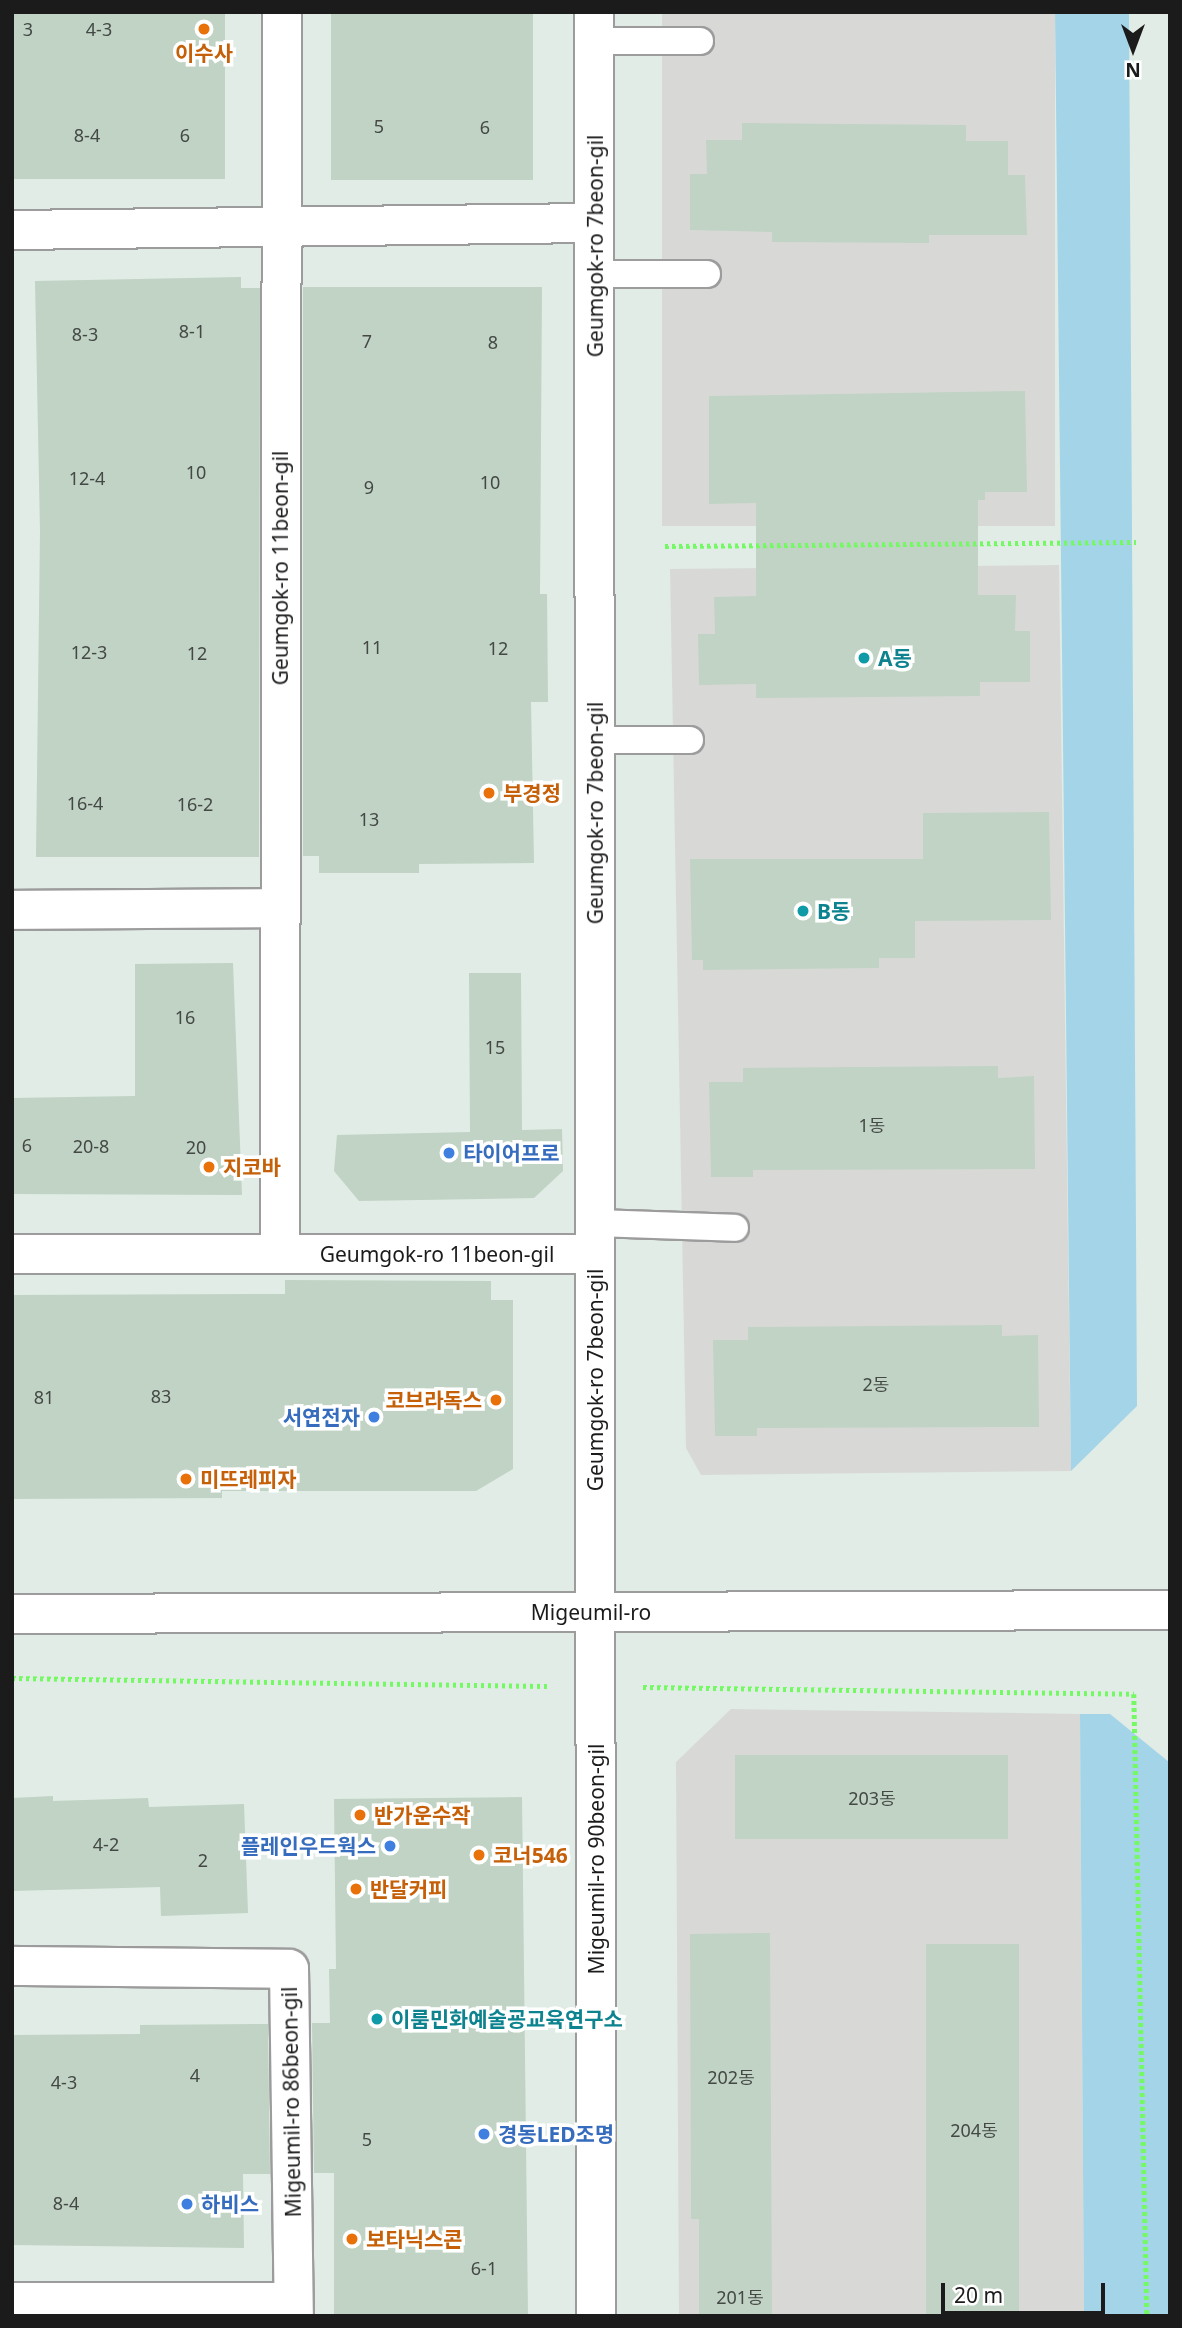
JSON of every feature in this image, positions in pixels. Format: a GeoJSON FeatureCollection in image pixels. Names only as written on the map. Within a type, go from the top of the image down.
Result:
{"type":"FeatureCollection","features":[{"type":"Feature","properties":{"kind":"street","name":"Geumgok-ro 11beon-gil"},"geometry":{"type":"LineString","coordinates":[[279,1254],[279,227],[282,12]]}},
{"type":"Feature","properties":{"kind":"street","name":"Geumgok-ro 7beon-gil"},"geometry":{"type":"LineString","coordinates":[[594,26],[596,1613]]}},
{"type":"Feature","properties":{"kind":"street"},"geometry":{"type":"LineString","coordinates":[[12,230],[594,223]]}},
{"type":"Feature","properties":{"kind":"street"},"geometry":{"type":"LineString","coordinates":[[12,910],[279,908]]}},
{"type":"Feature","properties":{"kind":"street","name":"Geumgok-ro 11beon-gil"},"geometry":{"type":"LineString","coordinates":[[12,1254],[279,1254],[595,1239]]}},
{"type":"Feature","properties":{"kind":"street","name":"Migeumil-ro"},"geometry":{"type":"LineString","coordinates":[[12,1614],[1170,1610]]}},
{"type":"Feature","properties":{"kind":"street","name":"Migeumil-ro 90beon-gil"},"geometry":{"type":"LineString","coordinates":[[596,1613],[596,2316]]}},
{"type":"Feature","properties":{"kind":"street","name":"Migeumil-ro 86beon-gil"},"geometry":{"type":"LineString","coordinates":[[12,1966],[289,1969],[294,2309],[12,2302]]}},
{"type":"Feature","properties":{"kind":"lane"},"geometry":{"type":"LineString","coordinates":[[594,26],[700,41]]}},
{"type":"Feature","properties":{"kind":"lane"},"geometry":{"type":"LineString","coordinates":[[594,274],[707,274]]}},
{"type":"Feature","properties":{"kind":"lane"},"geometry":{"type":"LineString","coordinates":[[595,740],[690,740]]}},
{"type":"Feature","properties":{"kind":"lane"},"geometry":{"type":"LineString","coordinates":[[595,1239],[735,1228]]}},
{"type":"Feature","properties":{"kind":"path"},"geometry":{"type":"LineString","coordinates":[[665,546],[1136,542]]}},
{"type":"Feature","properties":{"kind":"path"},"geometry":{"type":"LineString","coordinates":[[12,1678],[552,1686]]}},
{"type":"Feature","properties":{"kind":"path"},"geometry":{"type":"LineString","coordinates":[[635,1687],[1133,1695],[1147,2316]]}},
{"type":"Feature","properties":{"kind":"shaded area"},"geometry":{"type":"Polygon","coordinates":[[[662,12],[1055,12],[1055,526],[662,526],[662,12]]]}},
{"type":"Feature","properties":{"kind":"shaded area"},"geometry":{"type":"Polygon","coordinates":[[[1055,12],[1129,12],[1137,1406],[1071,1471],[1055,12]]]}},
{"type":"Feature","properties":{"kind":"shaded area"},"geometry":{"type":"Polygon","coordinates":[[[1059,565],[1071,1471],[701,1475],[686,1448],[670,569],[1059,565]]]}},
{"type":"Feature","properties":{"kind":"shaded area"},"geometry":{"type":"Polygon","coordinates":[[[731,1709],[1080,1714],[1084,2316],[679,2316],[676,1762],[731,1709]]]}},
{"type":"Feature","properties":{"kind":"shaded area"},"geometry":{"type":"Polygon","coordinates":[[[1080,1714],[1110,1714],[1169,1762],[1170,2316],[1084,2316],[1080,1714]]]}},
{"type":"Feature","properties":{"kind":"building"},"geometry":{"type":"Polygon","coordinates":[[[12,12],[225,12],[225,179],[12,179],[12,12]]]}},
{"type":"Feature","properties":{"kind":"building"},"geometry":{"type":"Polygon","coordinates":[[[331,12],[533,12],[533,180],[331,180],[331,12]]]}},
{"type":"Feature","properties":{"kind":"building"},"geometry":{"type":"Polygon","coordinates":[[[742,123],[966,125],[966,141],[1008,141],[1008,175],[1025,175],[1027,235],[929,235],[929,243],[772,242],[772,232],[690,230],[690,174],[707,174],[706,140],[742,140],[742,123]]]}},
{"type":"Feature","properties":{"kind":"building"},"geometry":{"type":"Polygon","coordinates":[[[241,277],[241,288],[260,288],[259,857],[36,857],[40,531],[35,281],[241,277]]]}},
{"type":"Feature","properties":{"kind":"building"},"geometry":{"type":"Polygon","coordinates":[[[303,287],[542,287],[540,594],[547,594],[548,702],[531,702],[534,863],[419,864],[419,873],[319,873],[319,856],[303,856],[303,287]]]}},
{"type":"Feature","properties":{"kind":"building"},"geometry":{"type":"Polygon","coordinates":[[[1025,391],[1027,492],[985,492],[985,500],[978,500],[978,595],[1016,595],[1015,631],[1030,631],[1030,682],[980,682],[980,696],[756,698],[756,684],[699,685],[698,634],[715,634],[714,597],[756,596],[756,503],[709,504],[709,396],[1025,391]]]}},
{"type":"Feature","properties":{"kind":"building","name":"B동"},"geometry":{"type":"Polygon","coordinates":[[[1049,812],[1051,920],[915,921],[915,958],[879,958],[879,968],[703,970],[703,960],[692,960],[690,859],[923,859],[923,813],[1049,812]]]}},
{"type":"Feature","properties":{"kind":"building"},"geometry":{"type":"Polygon","coordinates":[[[233,963],[242,1195],[12,1194],[12,1098],[135,1096],[135,964],[233,963]]]}},
{"type":"Feature","properties":{"kind":"building","name":"타이어프로"},"geometry":{"type":"Polygon","coordinates":[[[469,973],[521,973],[522,1130],[562,1129],[563,1171],[534,1198],[359,1201],[334,1171],[337,1135],[470,1132],[469,973]]]}},
{"type":"Feature","properties":{"kind":"building"},"geometry":{"type":"Polygon","coordinates":[[[998,1066],[998,1078],[1034,1076],[1035,1169],[753,1170],[753,1177],[711,1177],[709,1082],[743,1082],[743,1068],[998,1066]]]}},
{"type":"Feature","properties":{"kind":"building"},"geometry":{"type":"Polygon","coordinates":[[[285,1280],[491,1281],[491,1300],[513,1300],[513,1469],[476,1491],[222,1491],[222,1498],[12,1499],[12,1295],[285,1294],[285,1280]]]}},
{"type":"Feature","properties":{"kind":"building"},"geometry":{"type":"Polygon","coordinates":[[[1002,1325],[1002,1336],[1038,1335],[1039,1427],[757,1428],[757,1436],[715,1436],[713,1340],[748,1340],[748,1327],[1002,1325]]]}},
{"type":"Feature","properties":{"kind":"building"},"geometry":{"type":"Polygon","coordinates":[[[735,1755],[1008,1755],[1008,1839],[735,1839],[735,1755]]]}},
{"type":"Feature","properties":{"kind":"building"},"geometry":{"type":"Polygon","coordinates":[[[53,1796],[53,1801],[148,1798],[149,1807],[244,1804],[248,1913],[161,1916],[160,1887],[12,1891],[12,1798],[53,1796]]]}},
{"type":"Feature","properties":{"kind":"building"},"geometry":{"type":"Polygon","coordinates":[[[522,1797],[528,2316],[334,2316],[334,2173],[314,2173],[312,2023],[330,2023],[329,1969],[336,1969],[334,1799],[522,1797]]]}},
{"type":"Feature","properties":{"kind":"building"},"geometry":{"type":"Polygon","coordinates":[[[770,1933],[772,2316],[699,2316],[699,2219],[691,2219],[690,1934],[770,1933]]]}},
{"type":"Feature","properties":{"kind":"building"},"geometry":{"type":"Polygon","coordinates":[[[926,1944],[1019,1944],[1019,2316],[926,2316],[926,1944]]]}},
{"type":"Feature","properties":{"kind":"building"},"geometry":{"type":"Polygon","coordinates":[[[268,2024],[270,2174],[243,2174],[244,2248],[12,2245],[12,2035],[140,2034],[140,2025],[268,2024]]]}},
{"type":"Feature","properties":{"kind":"place","name":"이수사"},"geometry":{"type":"Point","coordinates":[204,29]}},
{"type":"Feature","properties":{"kind":"place","name":"A동"},"geometry":{"type":"Point","coordinates":[864,658]}},
{"type":"Feature","properties":{"kind":"place","name":"부경정"},"geometry":{"type":"Point","coordinates":[489,793]}},
{"type":"Feature","properties":{"kind":"place","name":"B동"},"geometry":{"type":"Point","coordinates":[803,911]}},
{"type":"Feature","properties":{"kind":"place","name":"타이어프로"},"geometry":{"type":"Point","coordinates":[449,1153]}},
{"type":"Feature","properties":{"kind":"place","name":"지코바"},"geometry":{"type":"Point","coordinates":[209,1167]}},
{"type":"Feature","properties":{"kind":"place","name":"코브라독스"},"geometry":{"type":"Point","coordinates":[496,1400]}},
{"type":"Feature","properties":{"kind":"place","name":"서연전자"},"geometry":{"type":"Point","coordinates":[374,1417]}},
{"type":"Feature","properties":{"kind":"place","name":"미뜨레피자"},"geometry":{"type":"Point","coordinates":[186,1479]}},
{"type":"Feature","properties":{"kind":"place","name":"반가운수작"},"geometry":{"type":"Point","coordinates":[360,1815]}},
{"type":"Feature","properties":{"kind":"place","name":"플레인우드웍스"},"geometry":{"type":"Point","coordinates":[390,1846]}},
{"type":"Feature","properties":{"kind":"place","name":"코너546"},"geometry":{"type":"Point","coordinates":[479,1855]}},
{"type":"Feature","properties":{"kind":"place","name":"반달커피"},"geometry":{"type":"Point","coordinates":[356,1889]}},
{"type":"Feature","properties":{"kind":"place","name":"이룸민화예술굥교육연구소"},"geometry":{"type":"Point","coordinates":[377,2019]}},
{"type":"Feature","properties":{"kind":"place","name":"경동LED조명"},"geometry":{"type":"Point","coordinates":[484,2134]}},
{"type":"Feature","properties":{"kind":"place","name":"하비스"},"geometry":{"type":"Point","coordinates":[187,2204]}},
{"type":"Feature","properties":{"kind":"place","name":"보타닉스콘"},"geometry":{"type":"Point","coordinates":[352,2239]}}]}
